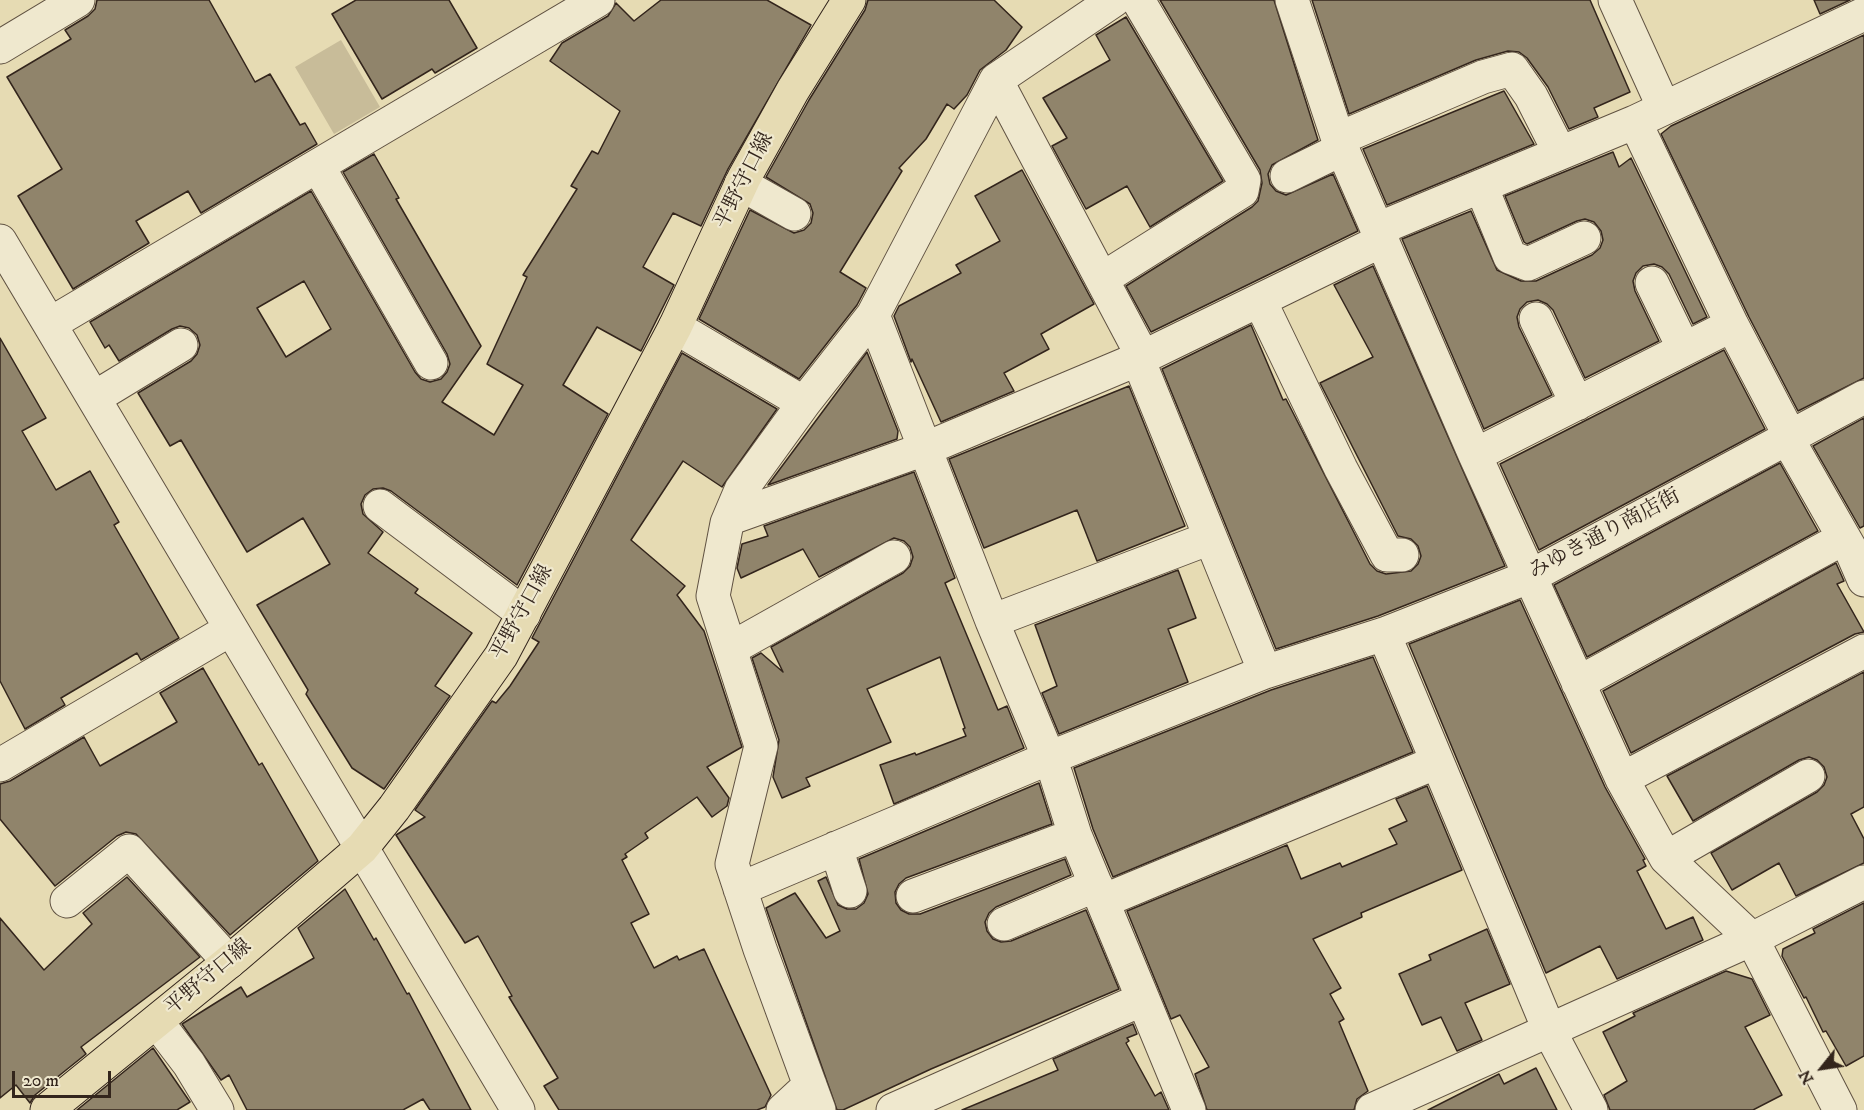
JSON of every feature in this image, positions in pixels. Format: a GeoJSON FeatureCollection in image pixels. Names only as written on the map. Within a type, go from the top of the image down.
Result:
{"type":"FeatureCollection","features":[{"type":"Feature","properties":{"kind":"main road","name":"平野守口線"},"geometry":{"type":"LineString","coordinates":[[47,1110],[157,1022],[362,848],[394,808],[501,656],[675,327],[741,184],[793,90],[847,1]]}},
{"type":"Feature","properties":{"kind":"street"},"geometry":{"type":"LineString","coordinates":[[0,47],[78,0]]}},
{"type":"Feature","properties":{"kind":"street"},"geometry":{"type":"LineString","coordinates":[[50,324],[598,0]]}},
{"type":"Feature","properties":{"kind":"street"},"geometry":{"type":"LineString","coordinates":[[783,1110],[814,1098],[732,864],[761,746],[713,596],[727,523],[741,490],[804,403],[873,315],[996,80],[1114,0]]}},
{"type":"Feature","properties":{"kind":"street"},"geometry":{"type":"LineString","coordinates":[[1102,279],[1242,191],[1244,180],[1138,0]]}},
{"type":"Feature","properties":{"kind":"street"},"geometry":{"type":"LineString","coordinates":[[1292,0],[1340,144],[1475,455],[1622,779],[1666,858],[1752,939],[1840,1110]]}},
{"type":"Feature","properties":{"kind":"street"},"geometry":{"type":"LineString","coordinates":[[1615,0],[1664,108]]}},
{"type":"Feature","properties":{"kind":"street"},"geometry":{"type":"LineString","coordinates":[[731,518],[927,448],[1141,358],[1260,302],[1381,234],[1481,186],[1635,122],[1864,14]]}},
{"type":"Feature","properties":{"kind":"street"},"geometry":{"type":"LineString","coordinates":[[1287,176],[1340,144],[1483,77],[1512,69],[1531,96],[1560,153]]}},
{"type":"Feature","properties":{"kind":"street"},"geometry":{"type":"LineString","coordinates":[[996,80],[1102,279],[1141,358],[1210,538],[1265,672]]}},
{"type":"Feature","properties":{"kind":"street"},"geometry":{"type":"LineString","coordinates":[[1635,122],[1788,437],[1853,544],[1864,580]]}},
{"type":"Feature","properties":{"kind":"street"},"geometry":{"type":"LineString","coordinates":[[318,166],[431,363]]}},
{"type":"Feature","properties":{"kind":"street"},"geometry":{"type":"LineString","coordinates":[[741,184],[794,214]]}},
{"type":"Feature","properties":{"kind":"street"},"geometry":{"type":"LineString","coordinates":[[1481,186],[1510,257],[1528,264],[1584,238]]}},
{"type":"Feature","properties":{"kind":"street"},"geometry":{"type":"LineString","coordinates":[[0,241],[518,1110]]}},
{"type":"Feature","properties":{"kind":"street"},"geometry":{"type":"LineString","coordinates":[[1652,283],[1684,349]]}},
{"type":"Feature","properties":{"kind":"street"},"geometry":{"type":"LineString","coordinates":[[1260,302],[1341,469],[1388,555],[1402,555]]}},
{"type":"Feature","properties":{"kind":"street"},"geometry":{"type":"LineString","coordinates":[[873,315],[927,448],[992,621],[1049,758],[1075,834],[1189,1110]]}},
{"type":"Feature","properties":{"kind":"street"},"geometry":{"type":"LineString","coordinates":[[1536,319],[1577,404]]}},
{"type":"Feature","properties":{"kind":"street"},"geometry":{"type":"LineString","coordinates":[[1475,455],[1732,325]]}},
{"type":"Feature","properties":{"kind":"street"},"geometry":{"type":"LineString","coordinates":[[675,327],[804,403]]}},
{"type":"Feature","properties":{"kind":"street"},"geometry":{"type":"LineString","coordinates":[[94,398],[182,345]]}},
{"type":"Feature","properties":{"kind":"street","name":"みゆき通り商店街"},"geometry":{"type":"LineString","coordinates":[[740,889],[1049,758],[1265,672],[1384,634],[1531,576],[1864,397]]}},
{"type":"Feature","properties":{"kind":"street"},"geometry":{"type":"LineString","coordinates":[[380,506],[524,614]]}},
{"type":"Feature","properties":{"kind":"street"},"geometry":{"type":"LineString","coordinates":[[992,621],[1210,538]]}},
{"type":"Feature","properties":{"kind":"street"},"geometry":{"type":"LineString","coordinates":[[1578,683],[1853,544]]}},
{"type":"Feature","properties":{"kind":"street"},"geometry":{"type":"LineString","coordinates":[[730,649],[894,556]]}},
{"type":"Feature","properties":{"kind":"street"},"geometry":{"type":"LineString","coordinates":[[0,765],[231,629]]}},
{"type":"Feature","properties":{"kind":"street"},"geometry":{"type":"LineString","coordinates":[[1384,634],[1550,1032],[1591,1110]]}},
{"type":"Feature","properties":{"kind":"street"},"geometry":{"type":"LineString","coordinates":[[1622,779],[1864,651]]}},
{"type":"Feature","properties":{"kind":"street"},"geometry":{"type":"LineString","coordinates":[[1004,924],[1099,893],[1437,762]]}},
{"type":"Feature","properties":{"kind":"street"},"geometry":{"type":"LineString","coordinates":[[1666,858],[1808,776]]}},
{"type":"Feature","properties":{"kind":"street"},"geometry":{"type":"LineString","coordinates":[[913,896],[1075,834]]}},
{"type":"Feature","properties":{"kind":"street"},"geometry":{"type":"LineString","coordinates":[[836,848],[850,891]]}},
{"type":"Feature","properties":{"kind":"street"},"geometry":{"type":"LineString","coordinates":[[67,901],[129,851],[229,962]]}},
{"type":"Feature","properties":{"kind":"street"},"geometry":{"type":"LineString","coordinates":[[1372,1110],[1550,1032],[1752,939],[1864,882]]}},
{"type":"Feature","properties":{"kind":"street"},"geometry":{"type":"LineString","coordinates":[[893,1110],[1143,999]]}},
{"type":"Feature","properties":{"kind":"street"},"geometry":{"type":"LineString","coordinates":[[157,1022],[189,1064],[217,1110]]}},
{"type":"Feature","properties":{"kind":"shaded area"},"geometry":{"type":"Polygon","coordinates":[[[341,40],[380,107],[334,134],[295,67],[341,40]]]}},
{"type":"Feature","properties":{"kind":"building"},"geometry":{"type":"Polygon","coordinates":[[[97,0],[209,0],[255,82],[270,74],[300,125],[305,123],[317,144],[201,213],[188,191],[136,221],[149,243],[73,289],[18,196],[62,169],[7,77],[71,39],[65,30],[88,16],[95,9],[97,0]]]}},
{"type":"Feature","properties":{"kind":"building"},"geometry":{"type":"Polygon","coordinates":[[[356,0],[449,0],[477,48],[435,73],[432,69],[382,99],[332,14],[356,0]]]}},
{"type":"Feature","properties":{"kind":"building"},"geometry":{"type":"Polygon","coordinates":[[[661,0],[767,0],[811,25],[728,169],[701,226],[673,213],[643,267],[674,285],[641,351],[597,327],[563,385],[608,414],[517,585],[391,491],[383,488],[373,489],[365,495],[361,504],[363,514],[383,532],[368,553],[418,589],[415,593],[472,633],[435,686],[450,696],[384,789],[352,768],[306,694],[308,690],[257,605],[330,564],[303,518],[247,552],[181,440],[170,446],[138,393],[191,361],[200,345],[197,335],[189,328],[180,326],[119,361],[109,345],[105,348],[90,322],[311,191],[415,372],[421,379],[430,382],[441,379],[450,364],[447,354],[343,172],[374,154],[399,198],[396,199],[481,346],[442,402],[494,435],[523,385],[487,364],[527,277],[523,275],[577,189],[571,186],[592,151],[598,154],[620,111],[550,61],[562,43],[608,16],[616,3],[634,21],[661,0]],[[304,281],[257,308],[286,357],[331,329],[304,281]]]}},
{"type":"Feature","properties":{"kind":"building"},"geometry":{"type":"Polygon","coordinates":[[[868,0],[994,0],[1022,27],[1006,50],[980,70],[967,95],[954,109],[947,104],[926,139],[899,168],[902,171],[840,272],[866,288],[857,305],[799,379],[699,319],[750,210],[794,233],[804,230],[811,223],[813,213],[810,204],[766,177],[809,100],[865,10],[868,0]]]}},
{"type":"Feature","properties":{"kind":"building"},"geometry":{"type":"Polygon","coordinates":[[[1160,0],[1274,0],[1318,140],[1272,165],[1268,174],[1270,184],[1276,191],[1286,195],[1333,174],[1358,231],[1151,332],[1126,286],[1252,207],[1258,201],[1262,183],[1260,170],[1160,0]]]}},
{"type":"Feature","properties":{"kind":"building"},"geometry":{"type":"Polygon","coordinates":[[[1312,0],[1590,0],[1630,92],[1594,108],[1598,117],[1569,129],[1548,87],[1527,58],[1519,52],[1508,51],[1476,60],[1349,114],[1312,0]]]}},
{"type":"Feature","properties":{"kind":"building"},"geometry":{"type":"Polygon","coordinates":[[[1814,0],[1850,0],[1820,14],[1814,0]]]}},
{"type":"Feature","properties":{"kind":"building"},"geometry":{"type":"Polygon","coordinates":[[[1126,17],[1223,181],[1150,227],[1127,186],[1086,209],[1052,146],[1067,138],[1043,98],[1110,60],[1096,35],[1126,17]]]}},
{"type":"Feature","properties":{"kind":"building"},"geometry":{"type":"Polygon","coordinates":[[[1864,35],[1864,378],[1798,411],[1749,317],[1661,134],[1671,126],[1864,35]]]}},
{"type":"Feature","properties":{"kind":"building"},"geometry":{"type":"Polygon","coordinates":[[[1504,91],[1534,144],[1387,205],[1363,149],[1504,91]]]}},
{"type":"Feature","properties":{"kind":"building"},"geometry":{"type":"Polygon","coordinates":[[[1613,152],[1619,167],[1631,158],[1707,317],[1693,324],[1669,274],[1662,267],[1654,264],[1643,266],[1636,273],[1633,281],[1635,291],[1659,341],[1585,378],[1553,310],[1538,300],[1527,302],[1520,309],[1517,317],[1519,327],[1552,395],[1484,429],[1402,239],[1471,211],[1497,270],[1521,281],[1536,281],[1592,255],[1600,248],[1603,240],[1601,231],[1594,222],[1585,219],[1527,244],[1524,242],[1505,196],[1613,152]]]}},
{"type":"Feature","properties":{"kind":"building"},"geometry":{"type":"Polygon","coordinates":[[[1022,170],[1094,304],[1041,334],[1049,349],[1004,373],[1014,391],[941,422],[912,359],[911,362],[894,316],[899,306],[961,273],[956,265],[1000,241],[975,196],[1022,170]]]}},
{"type":"Feature","properties":{"kind":"building"},"geometry":{"type":"Polygon","coordinates":[[[1373,266],[1505,566],[1378,616],[1276,649],[1162,369],[1251,325],[1283,400],[1286,399],[1370,564],[1377,571],[1386,574],[1411,571],[1418,564],[1421,556],[1418,546],[1411,539],[1398,536],[1320,383],[1373,357],[1334,285],[1373,266]]]}},
{"type":"Feature","properties":{"kind":"building"},"geometry":{"type":"Polygon","coordinates":[[[0,338],[46,418],[22,431],[56,490],[90,471],[119,522],[114,525],[179,638],[141,660],[137,653],[61,698],[65,705],[25,729],[0,681],[0,338]]]}},
{"type":"Feature","properties":{"kind":"building"},"geometry":{"type":"Polygon","coordinates":[[[1724,350],[1765,429],[1539,550],[1500,464],[1724,350]]]}},
{"type":"Feature","properties":{"kind":"building"},"geometry":{"type":"Polygon","coordinates":[[[867,352],[898,431],[897,439],[768,485],[867,352]]]}},
{"type":"Feature","properties":{"kind":"building"},"geometry":{"type":"Polygon","coordinates":[[[682,353],[777,409],[722,487],[683,461],[631,540],[685,586],[677,595],[704,631],[742,747],[707,767],[729,798],[727,806],[712,817],[697,797],[645,833],[648,838],[625,854],[627,857],[622,860],[649,914],[631,923],[654,968],[677,956],[679,960],[704,949],[771,1095],[765,1107],[757,1110],[559,1110],[544,1086],[558,1078],[509,997],[512,996],[478,936],[465,943],[396,835],[425,817],[415,810],[492,701],[496,703],[510,686],[539,642],[532,638],[682,353]]]}},
{"type":"Feature","properties":{"kind":"building"},"geometry":{"type":"Polygon","coordinates":[[[1129,386],[1185,526],[1097,561],[1077,510],[984,548],[949,459],[1129,386]]]}},
{"type":"Feature","properties":{"kind":"building"},"geometry":{"type":"Polygon","coordinates":[[[1864,418],[1864,526],[1860,528],[1813,446],[1864,418]]]}},
{"type":"Feature","properties":{"kind":"building"},"geometry":{"type":"Polygon","coordinates":[[[1780,463],[1818,531],[1587,657],[1554,585],[1780,463]]]}},
{"type":"Feature","properties":{"kind":"building"},"geometry":{"type":"Polygon","coordinates":[[[914,472],[955,578],[945,583],[998,710],[1007,706],[1024,748],[894,804],[880,765],[915,753],[916,755],[966,736],[940,657],[867,689],[891,742],[806,778],[810,786],[782,798],[773,777],[779,740],[752,658],[761,653],[783,672],[771,647],[903,573],[910,566],[913,557],[910,547],[904,541],[894,538],[819,577],[803,549],[741,578],[737,568],[742,544],[768,536],[764,526],[914,472]]]}},
{"type":"Feature","properties":{"kind":"building"},"geometry":{"type":"Polygon","coordinates":[[[1836,563],[1844,581],[1837,584],[1864,632],[1855,634],[1631,753],[1603,691],[1836,563]]]}},
{"type":"Feature","properties":{"kind":"building"},"geometry":{"type":"Polygon","coordinates":[[[1178,570],[1196,618],[1168,629],[1188,682],[1059,734],[1042,693],[1057,686],[1035,625],[1178,570]]]}},
{"type":"Feature","properties":{"kind":"building"},"geometry":{"type":"Polygon","coordinates":[[[1520,600],[1605,787],[1645,859],[1643,860],[1646,866],[1637,871],[1666,929],[1693,917],[1703,940],[1617,979],[1600,946],[1546,973],[1409,644],[1520,600]]]}},
{"type":"Feature","properties":{"kind":"building"},"geometry":{"type":"Polygon","coordinates":[[[1373,657],[1413,752],[1113,877],[1093,829],[1074,768],[1271,690],[1373,657]]]}},
{"type":"Feature","properties":{"kind":"building"},"geometry":{"type":"Polygon","coordinates":[[[203,668],[259,765],[262,763],[318,861],[230,935],[136,834],[126,832],[117,836],[55,886],[0,819],[0,784],[10,781],[84,737],[100,766],[177,722],[160,693],[203,668]]]}},
{"type":"Feature","properties":{"kind":"building"},"geometry":{"type":"Polygon","coordinates":[[[1864,672],[1864,807],[1851,814],[1864,839],[1864,863],[1796,896],[1779,863],[1732,890],[1711,853],[1817,792],[1824,785],[1827,777],[1824,767],[1817,760],[1809,757],[1799,760],[1693,821],[1667,776],[1864,672]]]}},
{"type":"Feature","properties":{"kind":"building"},"geometry":{"type":"Polygon","coordinates":[[[1039,783],[1052,824],[906,878],[895,892],[896,903],[901,910],[909,914],[920,914],[1065,859],[1071,875],[996,907],[989,913],[985,922],[987,931],[993,939],[1001,942],[1011,941],[1086,910],[1119,989],[931,1069],[843,1110],[837,1110],[766,908],[795,893],[826,938],[840,931],[818,881],[826,877],[838,905],[847,909],[856,909],[864,903],[868,894],[859,859],[1039,783]]]}},
{"type":"Feature","properties":{"kind":"building"},"geometry":{"type":"Polygon","coordinates":[[[1427,786],[1462,870],[1361,913],[1362,917],[1313,939],[1341,988],[1330,994],[1344,1019],[1339,1022],[1368,1091],[1357,1099],[1354,1110],[1207,1110],[1195,1074],[1209,1067],[1180,1015],[1171,1019],[1127,911],[1287,845],[1301,879],[1340,863],[1342,867],[1397,844],[1389,829],[1407,821],[1396,799],[1427,786]]]}},
{"type":"Feature","properties":{"kind":"building"},"geometry":{"type":"Polygon","coordinates":[[[127,877],[200,957],[81,1047],[86,1054],[35,1095],[30,1103],[16,1085],[0,1098],[0,918],[44,970],[92,924],[83,913],[127,877]]]}},
{"type":"Feature","properties":{"kind":"building"},"geometry":{"type":"Polygon","coordinates":[[[345,889],[407,994],[409,993],[471,1110],[430,1110],[423,1099],[403,1110],[247,1110],[229,1075],[221,1080],[182,1024],[241,987],[247,997],[314,958],[298,928],[345,889]]]}},
{"type":"Feature","properties":{"kind":"building"},"geometry":{"type":"Polygon","coordinates":[[[1864,903],[1864,1056],[1846,1066],[1826,1031],[1823,1032],[1782,956],[1783,949],[1815,933],[1813,929],[1864,903]]]}},
{"type":"Feature","properties":{"kind":"building"},"geometry":{"type":"Polygon","coordinates":[[[1487,929],[1510,984],[1465,1003],[1482,1040],[1457,1051],[1441,1017],[1422,1025],[1399,974],[1431,960],[1429,955],[1487,929]]]}},
{"type":"Feature","properties":{"kind":"building"},"geometry":{"type":"Polygon","coordinates":[[[1726,971],[1752,979],[1770,1015],[1745,1027],[1782,1095],[1753,1110],[1610,1110],[1604,1095],[1627,1081],[1603,1032],[1635,1016],[1633,1013],[1726,971]]]}},
{"type":"Feature","properties":{"kind":"building"},"geometry":{"type":"Polygon","coordinates":[[[1133,1024],[1137,1034],[1127,1038],[1129,1041],[1126,1043],[1155,1096],[1161,1092],[1169,1110],[962,1110],[1058,1070],[1053,1059],[1133,1024]]]}},
{"type":"Feature","properties":{"kind":"building"},"geometry":{"type":"Polygon","coordinates":[[[153,1048],[190,1102],[177,1110],[77,1110],[153,1048]]]}},
{"type":"Feature","properties":{"kind":"building"},"geometry":{"type":"Polygon","coordinates":[[[1536,1068],[1557,1110],[1428,1110],[1499,1074],[1504,1084],[1536,1068]]]}}]}
